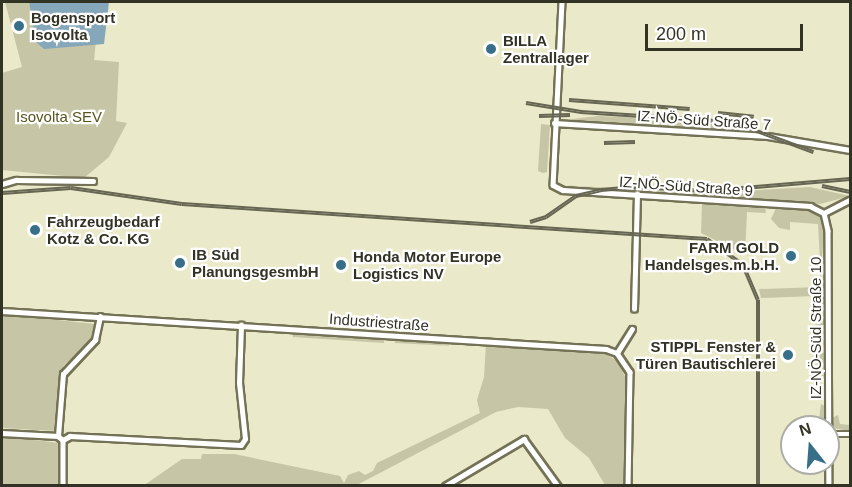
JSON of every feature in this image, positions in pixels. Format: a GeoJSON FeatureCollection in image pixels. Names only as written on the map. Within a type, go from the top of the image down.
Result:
{"type":"FeatureCollection","features":[{"type":"Feature","properties":{"kind":"street"},"geometry":{"type":"LineString","coordinates":[[554,123],[562,2]]}},
{"type":"Feature","properties":{"kind":"street","name":"IZ-NÖ-Süd Straße 7"},"geometry":{"type":"LineString","coordinates":[[554,123],[768,136],[850,150]]}},
{"type":"Feature","properties":{"kind":"street","name":"IZ-NÖ-Süd Straße 9"},"geometry":{"type":"LineString","coordinates":[[554,123],[553,185],[562,190],[818,208],[824,213]]}},
{"type":"Feature","properties":{"kind":"street"},"geometry":{"type":"LineString","coordinates":[[2,184],[16,180],[93,181]]}},
{"type":"Feature","properties":{"kind":"street"},"geometry":{"type":"LineString","coordinates":[[634,309],[637,194]]}},
{"type":"Feature","properties":{"kind":"street"},"geometry":{"type":"LineString","coordinates":[[824,213],[850,200]]}},
{"type":"Feature","properties":{"kind":"street","name":"IZ-NÖ-Süd Straße 10"},"geometry":{"type":"LineString","coordinates":[[824,213],[828,231],[829,415]]}},
{"type":"Feature","properties":{"kind":"street","name":"Industriestraße"},"geometry":{"type":"LineString","coordinates":[[2,310],[558,345],[617,353]]}},
{"type":"Feature","properties":{"kind":"street"},"geometry":{"type":"LineString","coordinates":[[58,435],[63,374],[95,340],[100,317]]}},
{"type":"Feature","properties":{"kind":"street"},"geometry":{"type":"LineString","coordinates":[[63,440],[70,436],[241,445],[245,439],[240,389],[241,325]]}},
{"type":"Feature","properties":{"kind":"street"},"geometry":{"type":"LineString","coordinates":[[628,486],[631,384],[627,366],[617,353],[632,329]]}},
{"type":"Feature","properties":{"kind":"street"},"geometry":{"type":"LineString","coordinates":[[2,432],[58,435],[63,440],[63,486]]}},
{"type":"Feature","properties":{"kind":"street"},"geometry":{"type":"LineString","coordinates":[[445,486],[524,439],[558,486]]}},
{"type":"Feature","properties":{"kind":"green space","name":"Isovolta SEV"},"geometry":{"type":"Polygon","coordinates":[[[5,2],[29,2],[31,12],[100,3],[94,60],[119,62],[116,121],[127,123],[109,157],[84,178],[2,170],[2,73],[22,67],[5,2]]]}},
{"type":"Feature","properties":{"kind":"green space"},"geometry":{"type":"Polygon","coordinates":[[[598,116],[691,120],[749,131],[564,120],[598,116]]]}},
{"type":"Feature","properties":{"kind":"green space"},"geometry":{"type":"Polygon","coordinates":[[[541,124],[550,125],[547,172],[543,173],[538,171],[541,124]]]}},
{"type":"Feature","properties":{"kind":"green space"},"geometry":{"type":"Polygon","coordinates":[[[558,185],[708,193],[810,187],[850,196],[820,204],[558,185]]]}},
{"type":"Feature","properties":{"kind":"green space"},"geometry":{"type":"Polygon","coordinates":[[[702,202],[765,207],[766,213],[747,212],[745,255],[701,233],[702,202]]]}},
{"type":"Feature","properties":{"kind":"green space"},"geometry":{"type":"Polygon","coordinates":[[[777,206],[807,208],[820,216],[824,226],[821,280],[818,224],[790,222],[790,230],[779,228],[771,219],[777,206]]]}},
{"type":"Feature","properties":{"kind":"green space"},"geometry":{"type":"Polygon","coordinates":[[[819,287],[824,292],[823,308],[816,308],[816,296],[761,298],[759,289],[819,287]]]}},
{"type":"Feature","properties":{"kind":"green space"},"geometry":{"type":"Polygon","coordinates":[[[2,314],[95,324],[90,342],[64,365],[59,375],[55,431],[2,428],[2,314]]]}},
{"type":"Feature","properties":{"kind":"green space"},"geometry":{"type":"Polygon","coordinates":[[[817,315],[825,316],[822,340],[814,339],[817,315]]]}},
{"type":"Feature","properties":{"kind":"green space"},"geometry":{"type":"Polygon","coordinates":[[[292,332],[384,339],[384,343],[293,337],[292,332]]]}},
{"type":"Feature","properties":{"kind":"green space"},"geometry":{"type":"Polygon","coordinates":[[[395,339],[449,342],[449,346],[395,343],[395,339]]]}},
{"type":"Feature","properties":{"kind":"green space"},"geometry":{"type":"Polygon","coordinates":[[[486,344],[602,352],[619,362],[628,384],[624,485],[605,485],[589,458],[565,438],[548,409],[518,407],[496,412],[357,485],[143,486],[182,459],[201,459],[202,454],[234,454],[340,476],[344,483],[348,475],[359,471],[365,475],[373,471],[377,463],[480,413],[477,400],[484,377],[486,344]]]}},
{"type":"Feature","properties":{"kind":"green space"},"geometry":{"type":"Polygon","coordinates":[[[817,353],[824,353],[825,378],[817,379],[817,353]]]}},
{"type":"Feature","properties":{"kind":"green space"},"geometry":{"type":"Polygon","coordinates":[[[821,404],[825,406],[825,415],[820,415],[821,404]]]}},
{"type":"Feature","properties":{"kind":"green space"},"geometry":{"type":"Polygon","coordinates":[[[840,424],[850,425],[850,431],[840,429],[840,424]]]}},
{"type":"Feature","properties":{"kind":"green space"},"geometry":{"type":"Polygon","coordinates":[[[2,436],[59,443],[59,485],[2,485],[2,436]]]}},
{"type":"Feature","properties":{"kind":"water"},"geometry":{"type":"Polygon","coordinates":[[[29,2],[109,2],[104,44],[44,49],[36,42],[29,2]]]}},
{"type":"Feature","properties":{"kind":"railway"},"geometry":{"type":"LineString","coordinates":[[569,100],[690,109]]}},
{"type":"Feature","properties":{"kind":"railway"},"geometry":{"type":"LineString","coordinates":[[526,103],[581,112],[717,121],[746,127],[813,152]]}},
{"type":"Feature","properties":{"kind":"railway"},"geometry":{"type":"LineString","coordinates":[[718,113],[754,117]]}},
{"type":"Feature","properties":{"kind":"railway"},"geometry":{"type":"LineString","coordinates":[[539,116],[570,115]]}},
{"type":"Feature","properties":{"kind":"railway"},"geometry":{"type":"LineString","coordinates":[[604,143],[635,142]]}},
{"type":"Feature","properties":{"kind":"railway"},"geometry":{"type":"LineString","coordinates":[[530,222],[546,217],[576,196],[601,190],[636,187],[708,191],[850,179]]}},
{"type":"Feature","properties":{"kind":"railway"},"geometry":{"type":"LineString","coordinates":[[822,186],[850,192]]}},
{"type":"Feature","properties":{"kind":"railway"},"geometry":{"type":"LineString","coordinates":[[2,193],[71,188],[182,204],[707,239],[743,265],[758,300],[758,486]]}},
{"type":"Feature","properties":{"kind":"place","name":"Bogensport Isovolta"},"geometry":{"type":"Point","coordinates":[19,26]}},
{"type":"Feature","properties":{"kind":"place","name":"BILLA Zentrallager"},"geometry":{"type":"Point","coordinates":[491,49]}},
{"type":"Feature","properties":{"kind":"place","name":"Fahrzeugbedarf Kotz & Co. KG"},"geometry":{"type":"Point","coordinates":[35,230]}},
{"type":"Feature","properties":{"kind":"place","name":"FARM GOLD Handelsges.m.b.H."},"geometry":{"type":"Point","coordinates":[791,256]}},
{"type":"Feature","properties":{"kind":"place","name":"IB Süd PlanungsgesmbH"},"geometry":{"type":"Point","coordinates":[180,263]}},
{"type":"Feature","properties":{"kind":"place","name":"Honda Motor Europe Logistics NV"},"geometry":{"type":"Point","coordinates":[341,265]}},
{"type":"Feature","properties":{"kind":"place","name":"STIPPL Fenster & Türen Bautischlerei"},"geometry":{"type":"Point","coordinates":[788,355]}}]}
